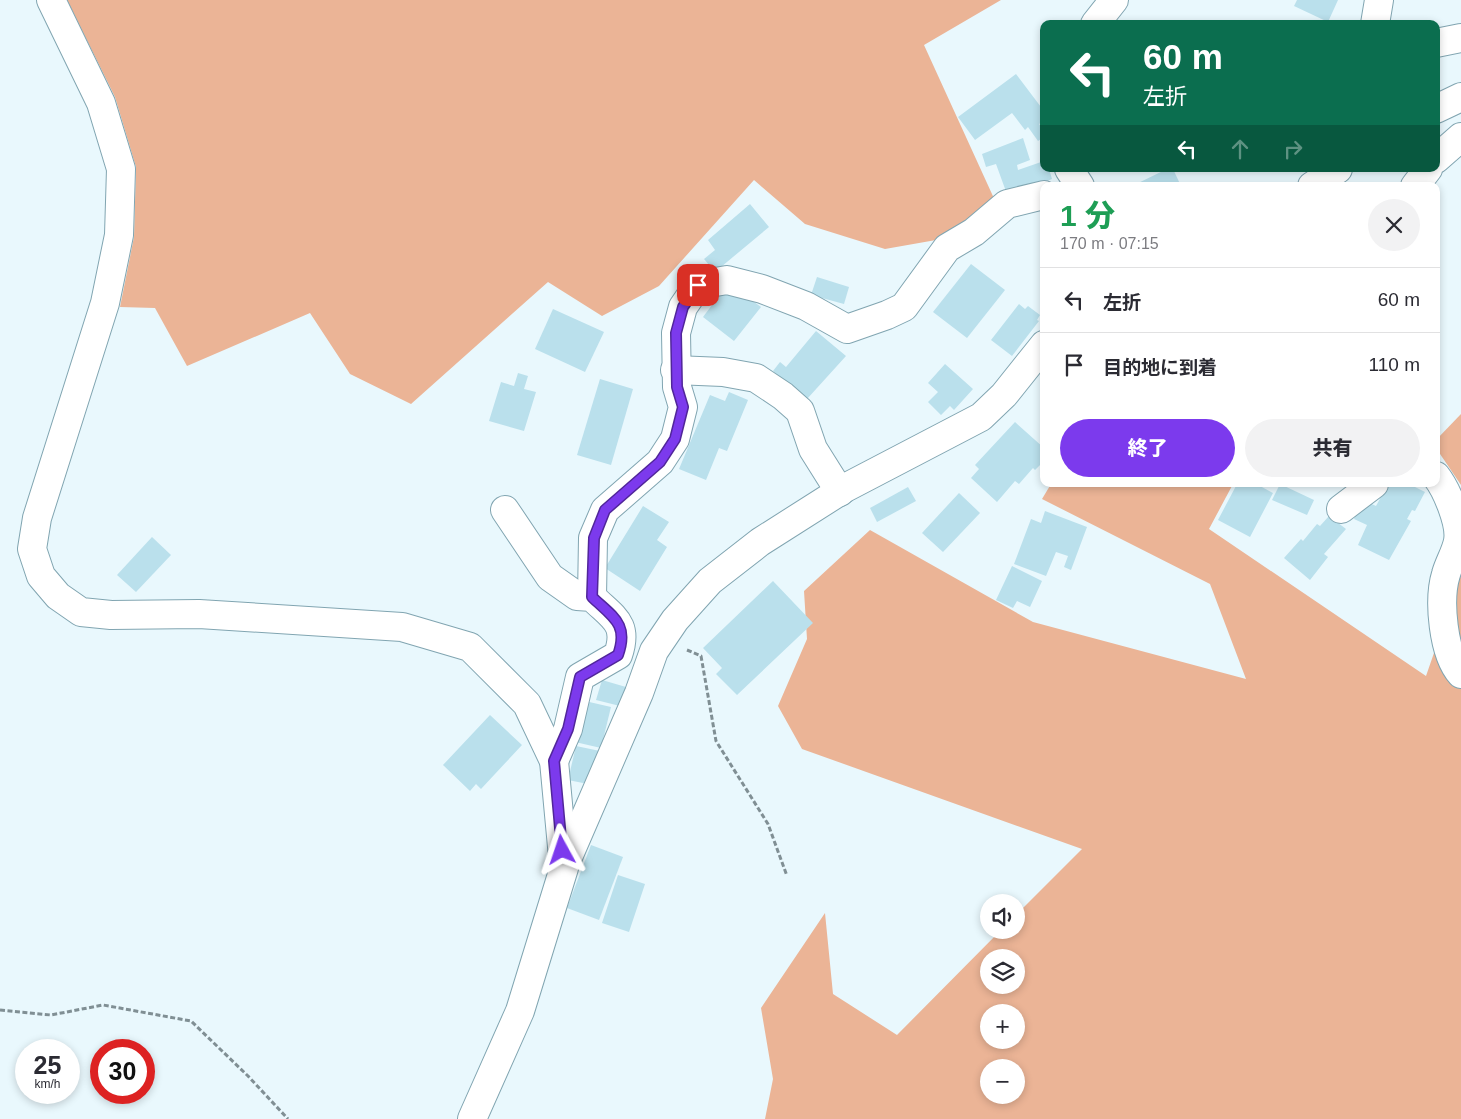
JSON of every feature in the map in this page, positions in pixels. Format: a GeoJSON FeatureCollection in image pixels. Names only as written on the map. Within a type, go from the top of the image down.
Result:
{"type":"FeatureCollection","features":[{"type":"Feature","properties":{"kind":"street"},"geometry":{"type":"LineString","coordinates":[[51,0],[100,103],[121,169],[119,235],[105,303],[37,518],[32,550],[41,576],[58,596],[81,612],[111,615],[198,614],[402,627],[470,648],[527,704],[554,761],[564,868]]}},
{"type":"Feature","properties":{"kind":"street"},"geometry":{"type":"LineString","coordinates":[[1099,20],[1114,0]]}},
{"type":"Feature","properties":{"kind":"street"},"geometry":{"type":"LineString","coordinates":[[1376,20],[1379,0]]}},
{"type":"Feature","properties":{"kind":"street"},"geometry":{"type":"LineString","coordinates":[[1440,42],[1461,38]]}},
{"type":"Feature","properties":{"kind":"street"},"geometry":{"type":"LineString","coordinates":[[1440,107],[1461,98]]}},
{"type":"Feature","properties":{"kind":"street"},"geometry":{"type":"LineString","coordinates":[[1440,155],[1461,137]]}},
{"type":"Feature","properties":{"kind":"street"},"geometry":{"type":"LineString","coordinates":[[1318,182],[1333,172]]}},
{"type":"Feature","properties":{"kind":"street"},"geometry":{"type":"LineString","coordinates":[[1418,182],[1426,172]]}},
{"type":"Feature","properties":{"kind":"street"},"geometry":{"type":"LineString","coordinates":[[592,597],[594,538],[605,510],[660,462],[675,439],[683,407],[677,387],[675,370],[676,333],[683,307],[698,285],[727,280],[762,289],[806,306],[847,329],[904,307],[947,248],[974,232],[1007,204],[1040,196]]}},
{"type":"Feature","properties":{"kind":"street"},"geometry":{"type":"LineString","coordinates":[[472,1119],[520,1011],[564,868],[639,693],[654,651],[675,620],[710,581],[760,542],[840,492],[981,417],[1004,395],[1040,350]]}},
{"type":"Feature","properties":{"kind":"street"},"geometry":{"type":"LineString","coordinates":[[675,370],[722,372],[756,378],[783,396],[800,411],[813,449],[840,492]]}},
{"type":"Feature","properties":{"kind":"street"},"geometry":{"type":"LineString","coordinates":[[1440,481],[1454,514],[1458,540],[1445,575],[1443,609],[1448,652],[1461,674]]}},
{"type":"Feature","properties":{"kind":"street"},"geometry":{"type":"LineString","coordinates":[[1341,509],[1370,487]]}},
{"type":"Feature","properties":{"kind":"street"},"geometry":{"type":"LineString","coordinates":[[505,510],[550,576],[577,596],[592,597],[620,625],[623,641],[618,655],[580,677],[568,729],[554,761]]}},
{"type":"Feature","properties":{"kind":"path"},"geometry":{"type":"LineString","coordinates":[[662,638],[701,656],[716,741],[768,824],[787,876]]}},
{"type":"Feature","properties":{"kind":"path"},"geometry":{"type":"LineString","coordinates":[[0,1010],[51,1015],[103,1005],[191,1021],[248,1076],[288,1119]]}},
{"type":"Feature","properties":{"kind":"shaded area"},"geometry":{"type":"Polygon","coordinates":[[[67,0],[1001,0],[924,45],[997,205],[936,240],[885,249],[805,224],[754,180],[659,286],[602,316],[548,282],[411,404],[350,374],[310,313],[187,366],[155,308],[120,307],[134,237],[136,167],[115,97],[67,0]]]}},
{"type":"Feature","properties":{"kind":"shaded area"},"geometry":{"type":"Polygon","coordinates":[[[1461,414],[1461,485],[1440,454],[1440,436],[1461,414]]]}},
{"type":"Feature","properties":{"kind":"shaded area"},"geometry":{"type":"Polygon","coordinates":[[[1049,487],[1231,487],[1209,529],[1426,676],[1461,575],[1461,1119],[765,1119],[773,1079],[761,1008],[825,913],[833,994],[897,1035],[980,951],[980,994],[1025,994],[1025,949],[982,949],[992,939],[1025,939],[1025,906],[1082,849],[802,749],[778,706],[807,639],[804,591],[870,530],[1033,622],[1246,679],[1210,584],[1042,499],[1049,487]]]}},
{"type":"Feature","properties":{"kind":"building"},"geometry":{"type":"Polygon","coordinates":[[[1297,0],[1338,0],[1329,20],[1324,20],[1294,6],[1297,0]]]}},
{"type":"Feature","properties":{"kind":"building"},"geometry":{"type":"Polygon","coordinates":[[[1016,74],[1040,106],[1040,140],[1038,141],[1028,127],[1025,130],[1012,113],[975,140],[958,117],[1016,74]]]}},
{"type":"Feature","properties":{"kind":"building"},"geometry":{"type":"Polygon","coordinates":[[[1023,138],[1030,160],[1017,165],[1018,170],[1040,162],[1040,172],[1050,172],[1052,179],[1040,182],[1040,184],[1008,197],[996,164],[986,167],[982,154],[1023,138]]]}},
{"type":"Feature","properties":{"kind":"building"},"geometry":{"type":"Polygon","coordinates":[[[1161,172],[1174,172],[1179,182],[1140,182],[1161,172]]]}},
{"type":"Feature","properties":{"kind":"building"},"geometry":{"type":"Polygon","coordinates":[[[750,204],[769,227],[715,272],[704,259],[715,250],[708,240],[750,204]]]}},
{"type":"Feature","properties":{"kind":"building"},"geometry":{"type":"Polygon","coordinates":[[[971,264],[1005,290],[967,338],[933,312],[971,264]]]}},
{"type":"Feature","properties":{"kind":"building"},"geometry":{"type":"Polygon","coordinates":[[[817,277],[849,287],[844,304],[811,295],[817,277]]]}},
{"type":"Feature","properties":{"kind":"building"},"geometry":{"type":"Polygon","coordinates":[[[724,289],[735,297],[739,291],[761,307],[734,341],[703,317],[724,289]]]}},
{"type":"Feature","properties":{"kind":"building"},"geometry":{"type":"Polygon","coordinates":[[[1019,304],[1025,309],[1028,306],[1040,315],[1037,320],[1039,321],[1012,356],[991,340],[1019,304]]]}},
{"type":"Feature","properties":{"kind":"building"},"geometry":{"type":"Polygon","coordinates":[[[553,309],[604,332],[585,372],[535,349],[553,309]]]}},
{"type":"Feature","properties":{"kind":"building"},"geometry":{"type":"Polygon","coordinates":[[[816,331],[846,356],[807,399],[773,371],[780,362],[786,367],[816,331]]]}},
{"type":"Feature","properties":{"kind":"building"},"geometry":{"type":"Polygon","coordinates":[[[945,364],[973,389],[954,410],[950,406],[941,415],[928,402],[938,392],[928,383],[945,364]]]}},
{"type":"Feature","properties":{"kind":"building"},"geometry":{"type":"Polygon","coordinates":[[[518,373],[528,376],[524,389],[536,392],[524,431],[489,421],[501,382],[514,386],[518,373]]]}},
{"type":"Feature","properties":{"kind":"building"},"geometry":{"type":"Polygon","coordinates":[[[600,379],[633,389],[611,465],[577,455],[600,379]]]}},
{"type":"Feature","properties":{"kind":"building"},"geometry":{"type":"Polygon","coordinates":[[[729,392],[748,400],[727,451],[719,448],[706,480],[679,469],[710,395],[725,401],[729,392]]]}},
{"type":"Feature","properties":{"kind":"building"},"geometry":{"type":"Polygon","coordinates":[[[1015,422],[1040,444],[1040,465],[1035,470],[1033,468],[1019,484],[1015,481],[997,502],[971,478],[979,469],[975,465],[1015,422]]]}},
{"type":"Feature","properties":{"kind":"building"},"geometry":{"type":"Polygon","coordinates":[[[908,487],[916,501],[877,522],[870,508],[908,487]]]}},
{"type":"Feature","properties":{"kind":"building"},"geometry":{"type":"Polygon","coordinates":[[[1235,487],[1262,487],[1273,493],[1250,537],[1218,520],[1235,487]]]}},
{"type":"Feature","properties":{"kind":"building"},"geometry":{"type":"Polygon","coordinates":[[[1278,487],[1286,487],[1314,500],[1307,515],[1272,500],[1278,487]]]}},
{"type":"Feature","properties":{"kind":"building"},"geometry":{"type":"Polygon","coordinates":[[[1386,487],[1415,487],[1425,492],[1415,511],[1412,510],[1407,519],[1411,521],[1389,560],[1358,545],[1367,525],[1354,519],[1363,500],[1376,506],[1386,487]]]}},
{"type":"Feature","properties":{"kind":"building"},"geometry":{"type":"Polygon","coordinates":[[[959,493],[980,513],[943,552],[922,533],[959,493]]]}},
{"type":"Feature","properties":{"kind":"building"},"geometry":{"type":"Polygon","coordinates":[[[643,506],[669,522],[657,540],[667,547],[640,591],[605,568],[643,506]]]}},
{"type":"Feature","properties":{"kind":"building"},"geometry":{"type":"Polygon","coordinates":[[[1045,511],[1087,527],[1071,570],[1064,567],[1068,556],[1056,552],[1046,576],[1014,564],[1031,519],[1041,523],[1045,511]]]}},
{"type":"Feature","properties":{"kind":"building"},"geometry":{"type":"Polygon","coordinates":[[[1329,516],[1346,529],[1324,554],[1328,557],[1310,580],[1284,558],[1301,539],[1303,541],[1317,524],[1320,526],[1329,516]]]}},
{"type":"Feature","properties":{"kind":"building"},"geometry":{"type":"Polygon","coordinates":[[[152,537],[171,555],[136,592],[117,575],[152,537]]]}},
{"type":"Feature","properties":{"kind":"building"},"geometry":{"type":"Polygon","coordinates":[[[1012,566],[1042,581],[1030,607],[1017,601],[1013,608],[996,600],[1012,566]]]}},
{"type":"Feature","properties":{"kind":"building"},"geometry":{"type":"Polygon","coordinates":[[[773,581],[813,623],[737,695],[716,674],[722,668],[703,648],[773,581]]]}},
{"type":"Feature","properties":{"kind":"building"},"geometry":{"type":"Polygon","coordinates":[[[602,680],[626,687],[620,706],[596,700],[602,680]]]}},
{"type":"Feature","properties":{"kind":"building"},"geometry":{"type":"Polygon","coordinates":[[[585,701],[611,707],[601,748],[575,742],[585,701]]]}},
{"type":"Feature","properties":{"kind":"building"},"geometry":{"type":"Polygon","coordinates":[[[490,715],[522,745],[481,789],[476,784],[470,791],[443,765],[490,715]]]}},
{"type":"Feature","properties":{"kind":"building"},"geometry":{"type":"Polygon","coordinates":[[[576,746],[600,751],[593,785],[568,780],[576,746]]]}},
{"type":"Feature","properties":{"kind":"building"},"geometry":{"type":"Polygon","coordinates":[[[591,845],[623,857],[599,920],[567,908],[591,845]]]}},
{"type":"Feature","properties":{"kind":"building"},"geometry":{"type":"Polygon","coordinates":[[[618,875],[645,884],[629,932],[602,923],[618,875]]]}},
{"type":"Feature","properties":{"kind":"route"},"geometry":{"type":"LineString","coordinates":[[562,850],[554,761],[568,729],[580,677],[618,655],[623,641],[620,625],[592,597],[594,538],[605,510],[660,462],[675,439],[683,407],[677,387],[676,333],[683,307],[698,285]]}}]}
